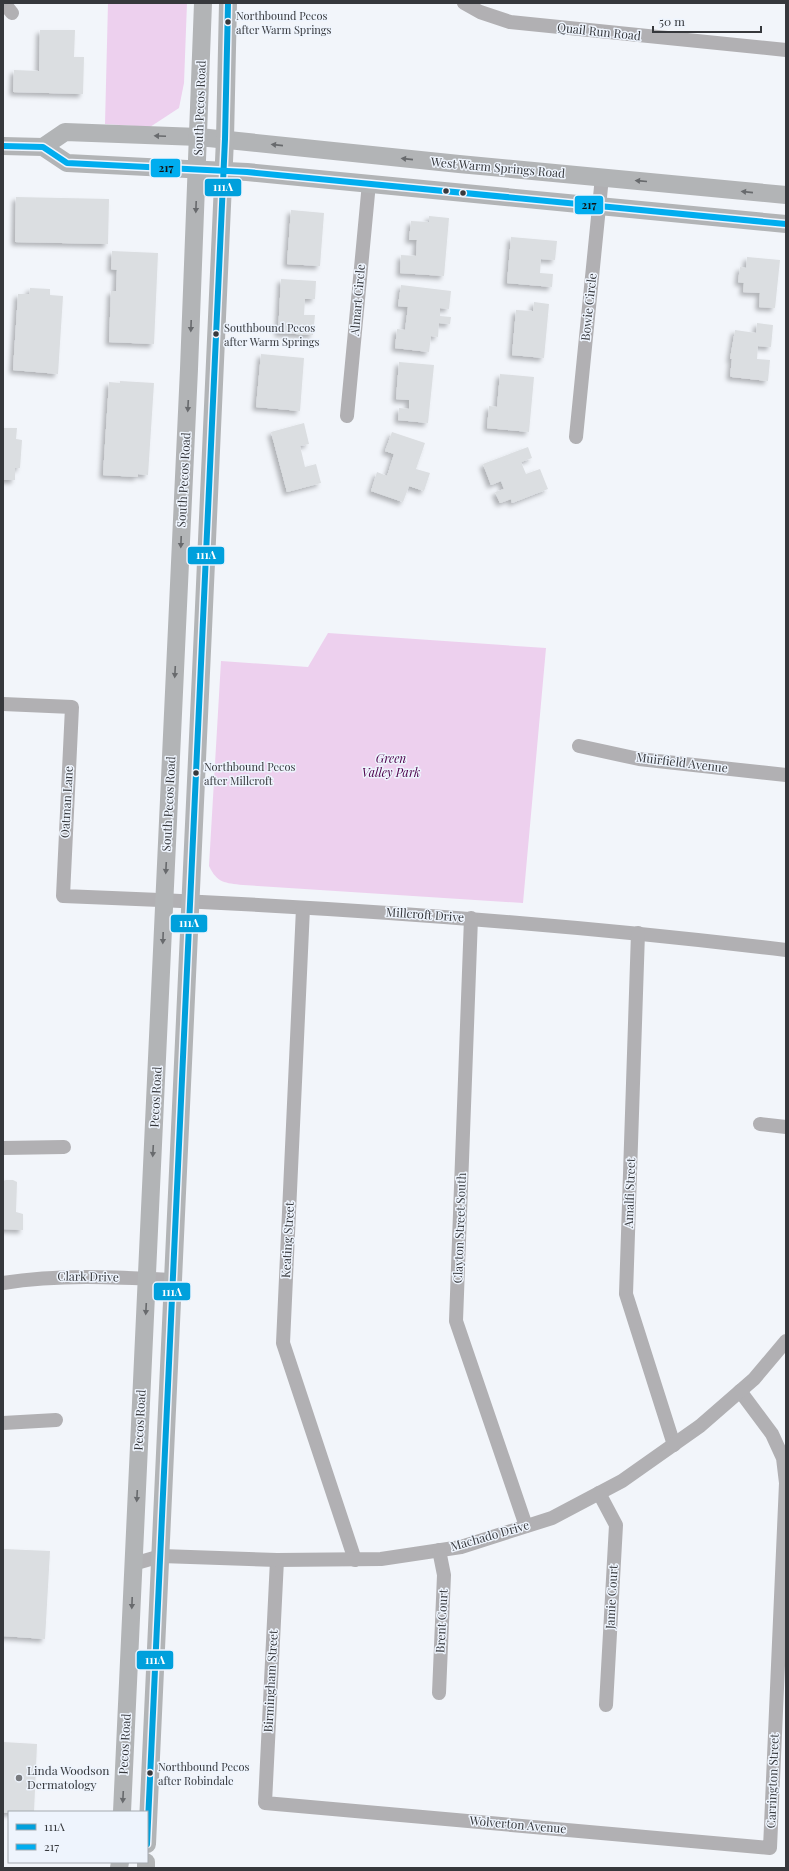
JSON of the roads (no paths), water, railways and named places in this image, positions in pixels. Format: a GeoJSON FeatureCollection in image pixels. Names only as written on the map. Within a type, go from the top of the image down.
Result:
{"type":"FeatureCollection","features":[{"type":"Feature","properties":{"kind":"main road","name":"South Pecos Road"},"geometry":{"type":"LineString","coordinates":[[159,1028],[165,899],[210,169],[211,138],[203,3]]}},
{"type":"Feature","properties":{"kind":"main road","name":"Pecos Road"},"geometry":{"type":"LineString","coordinates":[[148,1823],[190,901],[211,138],[228,3]]}},
{"type":"Feature","properties":{"kind":"main road","name":"West Warm Springs Road"},"geometry":{"type":"LineString","coordinates":[[43,147],[65,132],[211,138],[459,164],[786,195]]}},
{"type":"Feature","properties":{"kind":"main road"},"geometry":{"type":"LineString","coordinates":[[3,146],[43,147],[67,163],[210,169],[786,224]]}},
{"type":"Feature","properties":{"kind":"main road","name":"Pecos Road"},"geometry":{"type":"LineString","coordinates":[[122,1811],[159,1028]]}},
{"type":"Feature","properties":{"kind":"street","name":"Quail Run Road"},"geometry":{"type":"LineString","coordinates":[[464,3],[480,12],[510,22],[786,50]]}},
{"type":"Feature","properties":{"kind":"street","name":"Bowie Circle"},"geometry":{"type":"LineString","coordinates":[[576,438],[602,178]]}},
{"type":"Feature","properties":{"kind":"street","name":"Almart Circle"},"geometry":{"type":"LineString","coordinates":[[347,416],[369,184]]}},
{"type":"Feature","properties":{"kind":"street","name":"Oatman Lane"},"geometry":{"type":"LineString","coordinates":[[3,704],[72,707],[63,896]]}},
{"type":"Feature","properties":{"kind":"street","name":"Muirfield Avenue"},"geometry":{"type":"LineString","coordinates":[[579,746],[639,759],[786,775]]}},
{"type":"Feature","properties":{"kind":"street","name":"Millcroft Drive"},"geometry":{"type":"LineString","coordinates":[[63,896],[165,899],[471,918],[638,933],[786,950]]}},
{"type":"Feature","properties":{"kind":"street","name":"Keating Street"},"geometry":{"type":"LineString","coordinates":[[303,908],[284,1343],[355,1560]]}},
{"type":"Feature","properties":{"kind":"street","name":"Clayton Street South"},"geometry":{"type":"LineString","coordinates":[[471,918],[456,1320],[526,1526]]}},
{"type":"Feature","properties":{"kind":"street","name":"Amalfi Street"},"geometry":{"type":"LineString","coordinates":[[638,933],[626,1294],[674,1445]]}},
{"type":"Feature","properties":{"kind":"street"},"geometry":{"type":"LineString","coordinates":[[760,1124],[786,1127]]}},
{"type":"Feature","properties":{"kind":"street"},"geometry":{"type":"LineString","coordinates":[[3,1148],[64,1147]]}},
{"type":"Feature","properties":{"kind":"street","name":"Clark Drive"},"geometry":{"type":"LineString","coordinates":[[3,1283],[37,1278],[67,1276],[173,1280]]}},
{"type":"Feature","properties":{"kind":"street","name":"Machado Drive"},"geometry":{"type":"LineString","coordinates":[[133,1564],[161,1556],[277,1560],[381,1559],[461,1547],[552,1518],[622,1481],[700,1426],[754,1379],[786,1340]]}},
{"type":"Feature","properties":{"kind":"street","name":"Carrington Street"},"geometry":{"type":"LineString","coordinates":[[740,1391],[772,1434],[783,1458],[786,1483],[770,1848]]}},
{"type":"Feature","properties":{"kind":"street"},"geometry":{"type":"LineString","coordinates":[[3,1422],[56,1420]]}},
{"type":"Feature","properties":{"kind":"street","name":"Jamie Court"},"geometry":{"type":"LineString","coordinates":[[599,1493],[616,1525],[606,1705]]}},
{"type":"Feature","properties":{"kind":"street","name":"Brent Court"},"geometry":{"type":"LineString","coordinates":[[439,1693],[444,1575],[440,1550]]}},
{"type":"Feature","properties":{"kind":"street","name":"Birmingham Street"},"geometry":{"type":"LineString","coordinates":[[265,1803],[277,1560]]}},
{"type":"Feature","properties":{"kind":"street","name":"Wolverton Avenue"},"geometry":{"type":"LineString","coordinates":[[265,1803],[770,1848]]}},
{"type":"Feature","properties":{"kind":"place","name":"Northbound Pecos after Warm Springs"},"geometry":{"type":"Point","coordinates":[228,22]}},
{"type":"Feature","properties":{"kind":"place","name":"Southbound Pecos after Warm Springs"},"geometry":{"type":"Point","coordinates":[216,334]}},
{"type":"Feature","properties":{"kind":"place","name":"Northbound Pecos after Millcroft"},"geometry":{"type":"Point","coordinates":[196,773]}},
{"type":"Feature","properties":{"kind":"place","name":"Northbound Pecos after Robindale"},"geometry":{"type":"Point","coordinates":[150,1773]}},
{"type":"Feature","properties":{"kind":"place","name":"Linda Woodson Dermatology"},"geometry":{"type":"Point","coordinates":[19,1778]}},
{"type":"Feature","properties":{"kind":"park label","name":"Green Valley Park"},"geometry":{"type":"Point","coordinates":[391,766]}}]}
